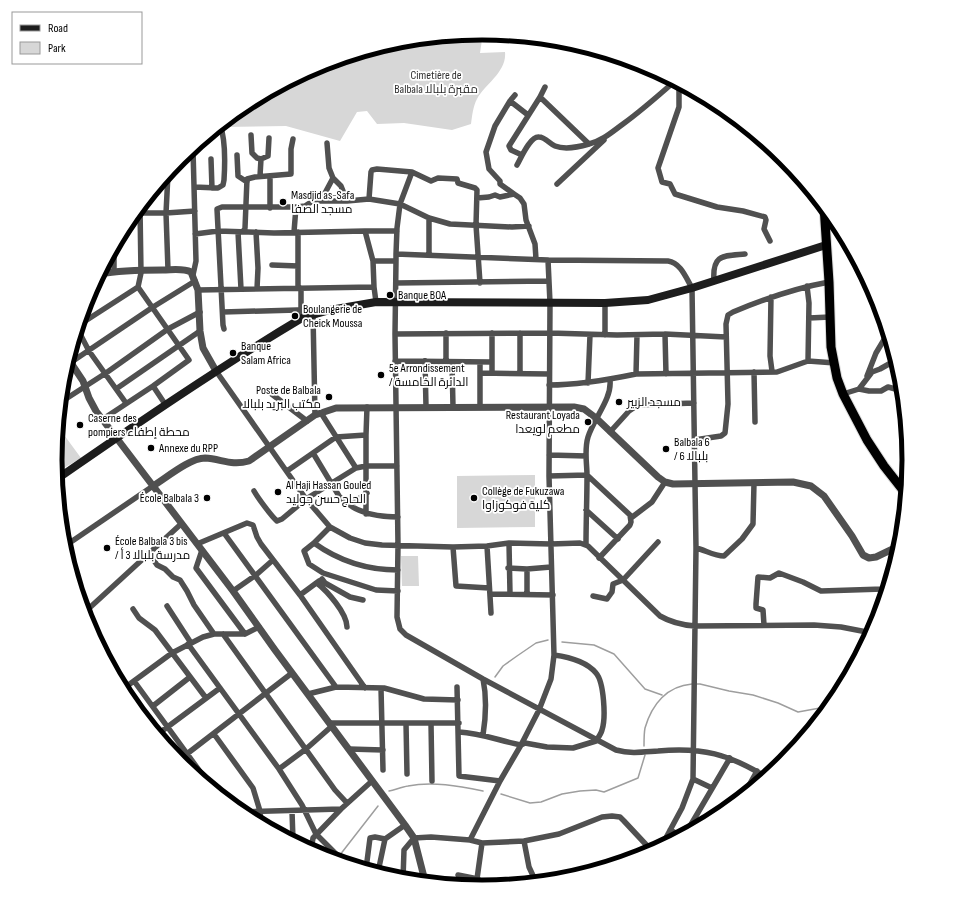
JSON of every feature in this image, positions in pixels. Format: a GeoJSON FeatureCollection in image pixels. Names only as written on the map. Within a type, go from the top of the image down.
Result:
{"type":"FeatureCollection","features":[{"type":"Feature","properties":{"kind":"highway"},"geometry":{"type":"LineString","coordinates":[[825,216],[829,282],[831,347],[838,378],[843,394],[868,440],[884,466],[902,489]]}},
{"type":"Feature","properties":{"kind":"main road"},"geometry":{"type":"LineString","coordinates":[[63,475],[165,404],[302,314],[313,314],[376,302],[605,303],[648,300],[692,288],[826,245]]}},
{"type":"Feature","properties":{"kind":"street"},"geometry":{"type":"LineString","coordinates":[[557,184],[606,137],[642,111],[672,85]]}},
{"type":"Feature","properties":{"kind":"street"},"geometry":{"type":"LineString","coordinates":[[522,155],[511,150],[509,146],[540,98],[545,87]]}},
{"type":"Feature","properties":{"kind":"street"},"geometry":{"type":"LineString","coordinates":[[679,89],[679,107],[658,168],[662,182],[670,184],[675,194],[717,207],[765,217],[766,220],[764,229],[770,241]]}},
{"type":"Feature","properties":{"kind":"street"},"geometry":{"type":"LineString","coordinates":[[515,96],[510,101],[495,126],[486,152],[489,169],[500,181],[500,184],[520,198],[523,202],[526,220],[535,244],[536,259]]}},
{"type":"Feature","properties":{"kind":"street"},"geometry":{"type":"LineString","coordinates":[[540,98],[589,144]]}},
{"type":"Feature","properties":{"kind":"street"},"geometry":{"type":"LineString","coordinates":[[510,101],[528,115]]}},
{"type":"Feature","properties":{"kind":"street"},"geometry":{"type":"LineString","coordinates":[[194,187],[222,187],[224,180],[224,139],[222,131]]}},
{"type":"Feature","properties":{"kind":"street"},"geometry":{"type":"LineString","coordinates":[[251,135],[252,153],[257,158],[261,159],[268,156],[269,138]]}},
{"type":"Feature","properties":{"kind":"street"},"geometry":{"type":"LineString","coordinates":[[517,165],[531,142],[537,137],[543,138],[558,147],[578,147],[606,137]]}},
{"type":"Feature","properties":{"kind":"street"},"geometry":{"type":"LineString","coordinates":[[240,289],[241,232],[245,228],[247,179],[260,176],[291,174],[291,149],[293,139]]}},
{"type":"Feature","properties":{"kind":"street"},"geometry":{"type":"LineString","coordinates":[[327,143],[328,165],[333,178],[341,186],[347,201]]}},
{"type":"Feature","properties":{"kind":"street"},"geometry":{"type":"LineString","coordinates":[[237,155],[238,176],[247,182]]}},
{"type":"Feature","properties":{"kind":"street"},"geometry":{"type":"LineString","coordinates":[[75,359],[194,278],[196,261],[192,157]]}},
{"type":"Feature","properties":{"kind":"street"},"geometry":{"type":"LineString","coordinates":[[211,159],[212,188]]}},
{"type":"Feature","properties":{"kind":"street"},"geometry":{"type":"LineString","coordinates":[[260,176],[261,159]]}},
{"type":"Feature","properties":{"kind":"street"},"geometry":{"type":"LineString","coordinates":[[369,199],[372,170],[377,169],[412,172],[431,181],[438,178],[457,180],[458,182],[475,188],[477,190],[476,225],[480,283]]}},
{"type":"Feature","properties":{"kind":"street"},"geometry":{"type":"LineString","coordinates":[[412,172],[400,204],[396,254],[395,361],[398,517],[397,617],[400,629],[406,635],[483,680],[596,741],[616,750],[631,753],[658,751],[708,752],[730,758],[761,774]]}},
{"type":"Feature","properties":{"kind":"street"},"geometry":{"type":"LineString","coordinates":[[270,176],[270,208]]}},
{"type":"Feature","properties":{"kind":"street"},"geometry":{"type":"LineString","coordinates":[[224,329],[217,214],[218,208],[305,206],[327,191],[333,178]]}},
{"type":"Feature","properties":{"kind":"street"},"geometry":{"type":"LineString","coordinates":[[168,182],[168,202],[166,213],[168,270]]}},
{"type":"Feature","properties":{"kind":"street"},"geometry":{"type":"LineString","coordinates":[[476,198],[495,196],[500,197],[514,194]]}},
{"type":"Feature","properties":{"kind":"street"},"geometry":{"type":"LineString","coordinates":[[313,201],[347,201],[369,199],[400,204],[429,218],[450,224],[529,226]]}},
{"type":"Feature","properties":{"kind":"street"},"geometry":{"type":"LineString","coordinates":[[222,312],[302,314],[301,289],[298,286],[296,207]]}},
{"type":"Feature","properties":{"kind":"street"},"geometry":{"type":"LineString","coordinates":[[144,211],[166,213],[195,211]]}},
{"type":"Feature","properties":{"kind":"street"},"geometry":{"type":"LineString","coordinates":[[103,419],[189,360],[138,286],[141,269],[139,218]]}},
{"type":"Feature","properties":{"kind":"street"},"geometry":{"type":"LineString","coordinates":[[428,255],[429,218]]}},
{"type":"Feature","properties":{"kind":"street"},"geometry":{"type":"LineString","coordinates":[[195,234],[218,231],[397,231]]}},
{"type":"Feature","properties":{"kind":"street"},"geometry":{"type":"LineString","coordinates":[[365,231],[373,261],[376,302]]}},
{"type":"Feature","properties":{"kind":"street"},"geometry":{"type":"LineString","coordinates":[[256,232],[258,268],[257,289]]}},
{"type":"Feature","properties":{"kind":"street"},"geometry":{"type":"LineString","coordinates":[[396,254],[548,260],[673,262],[679,267],[692,288],[696,548],[693,779],[682,808],[665,838]]}},
{"type":"Feature","properties":{"kind":"street"},"geometry":{"type":"LineString","coordinates":[[714,281],[714,266],[717,261],[723,257],[745,254]]}},
{"type":"Feature","properties":{"kind":"street"},"geometry":{"type":"LineString","coordinates":[[114,259],[114,271]]}},
{"type":"Feature","properties":{"kind":"street"},"geometry":{"type":"LineString","coordinates":[[470,840],[500,781],[540,710],[551,679],[554,655],[550,544],[550,303],[548,260]]}},
{"type":"Feature","properties":{"kind":"street"},"geometry":{"type":"LineString","coordinates":[[373,261],[396,261]]}},
{"type":"Feature","properties":{"kind":"street"},"geometry":{"type":"LineString","coordinates":[[272,265],[298,266]]}},
{"type":"Feature","properties":{"kind":"street"},"geometry":{"type":"LineString","coordinates":[[107,273],[141,269],[189,271],[194,278],[198,290],[200,331],[203,348],[216,371],[306,499],[330,527],[350,538],[365,543],[398,545],[487,546],[509,543],[586,544],[660,616],[680,625],[834,626],[866,632]]}},
{"type":"Feature","properties":{"kind":"street"},"geometry":{"type":"LineString","coordinates":[[396,283],[549,281]]}},
{"type":"Feature","properties":{"kind":"street"},"geometry":{"type":"LineString","coordinates":[[694,440],[721,436],[725,433],[728,404],[726,373],[726,320],[728,315],[771,297],[807,286],[829,282]]}},
{"type":"Feature","properties":{"kind":"street"},"geometry":{"type":"LineString","coordinates":[[87,320],[138,286]]}},
{"type":"Feature","properties":{"kind":"street"},"geometry":{"type":"LineString","coordinates":[[807,286],[809,318],[808,361]]}},
{"type":"Feature","properties":{"kind":"street"},"geometry":{"type":"LineString","coordinates":[[198,290],[374,287]]}},
{"type":"Feature","properties":{"kind":"street"},"geometry":{"type":"LineString","coordinates":[[771,297],[770,356],[772,371]]}},
{"type":"Feature","properties":{"kind":"street"},"geometry":{"type":"LineString","coordinates":[[605,303],[605,335]]}},
{"type":"Feature","properties":{"kind":"street"},"geometry":{"type":"LineString","coordinates":[[67,398],[106,373],[168,329],[200,312]]}},
{"type":"Feature","properties":{"kind":"street"},"geometry":{"type":"LineString","coordinates":[[313,314],[318,414],[336,437],[356,468]]}},
{"type":"Feature","properties":{"kind":"street"},"geometry":{"type":"LineString","coordinates":[[809,318],[830,317]]}},
{"type":"Feature","properties":{"kind":"street"},"geometry":{"type":"LineString","coordinates":[[116,389],[179,347],[200,331]]}},
{"type":"Feature","properties":{"kind":"street"},"geometry":{"type":"LineString","coordinates":[[446,333],[446,362]]}},
{"type":"Feature","properties":{"kind":"street"},"geometry":{"type":"LineString","coordinates":[[492,333],[492,373]]}},
{"type":"Feature","properties":{"kind":"street"},"geometry":{"type":"LineString","coordinates":[[520,333],[520,373]]}},
{"type":"Feature","properties":{"kind":"street"},"geometry":{"type":"LineString","coordinates":[[395,334],[665,334],[726,337]]}},
{"type":"Feature","properties":{"kind":"street"},"geometry":{"type":"LineString","coordinates":[[665,334],[666,374]]}},
{"type":"Feature","properties":{"kind":"street"},"geometry":{"type":"LineString","coordinates":[[588,383],[590,335]]}},
{"type":"Feature","properties":{"kind":"street"},"geometry":{"type":"LineString","coordinates":[[636,374],[637,335]]}},
{"type":"Feature","properties":{"kind":"street"},"geometry":{"type":"LineString","coordinates":[[81,337],[89,351],[126,403]]}},
{"type":"Feature","properties":{"kind":"street"},"geometry":{"type":"LineString","coordinates":[[867,378],[873,359],[884,339]]}},
{"type":"Feature","properties":{"kind":"street"},"geometry":{"type":"LineString","coordinates":[[395,361],[492,362]]}},
{"type":"Feature","properties":{"kind":"street"},"geometry":{"type":"LineString","coordinates":[[425,361],[426,407]]}},
{"type":"Feature","properties":{"kind":"street"},"geometry":{"type":"LineString","coordinates":[[549,385],[588,383],[636,374],[778,372],[808,361],[835,363]]}},
{"type":"Feature","properties":{"kind":"street"},"geometry":{"type":"LineString","coordinates":[[452,362],[453,407]]}},
{"type":"Feature","properties":{"kind":"street"},"geometry":{"type":"LineString","coordinates":[[480,362],[480,407]]}},
{"type":"Feature","properties":{"kind":"street"},"geometry":{"type":"LineString","coordinates":[[859,389],[872,372],[891,365]]}},
{"type":"Feature","properties":{"kind":"street"},"geometry":{"type":"LineString","coordinates":[[73,368],[79,375],[89,398],[103,419],[181,524],[234,591],[292,673],[406,826],[414,838],[424,875]]}},
{"type":"Feature","properties":{"kind":"street"},"geometry":{"type":"LineString","coordinates":[[754,372],[755,422]]}},
{"type":"Feature","properties":{"kind":"street"},"geometry":{"type":"LineString","coordinates":[[480,373],[549,374]]}},
{"type":"Feature","properties":{"kind":"street"},"geometry":{"type":"LineString","coordinates":[[586,544],[586,444],[596,418],[608,397],[610,380]]}},
{"type":"Feature","properties":{"kind":"street"},"geometry":{"type":"LineString","coordinates":[[153,386],[165,404]]}},
{"type":"Feature","properties":{"kind":"street"},"geometry":{"type":"LineString","coordinates":[[843,394],[859,389],[881,391],[888,387],[896,389]]}},
{"type":"Feature","properties":{"kind":"street"},"geometry":{"type":"LineString","coordinates":[[269,392],[307,421]]}},
{"type":"Feature","properties":{"kind":"street"},"geometry":{"type":"LineString","coordinates":[[610,432],[629,411],[638,405],[694,403]]}},
{"type":"Feature","properties":{"kind":"street"},"geometry":{"type":"LineString","coordinates":[[71,542],[153,486],[199,459],[217,460],[237,464],[248,461],[318,414],[330,409],[342,407],[550,407],[584,409],[596,418],[665,482],[673,484],[793,482],[811,486],[824,496],[863,555],[869,558],[882,555],[892,550]]}},
{"type":"Feature","properties":{"kind":"street"},"geometry":{"type":"LineString","coordinates":[[366,514],[367,407]]}},
{"type":"Feature","properties":{"kind":"street"},"geometry":{"type":"LineString","coordinates":[[287,471],[336,437],[366,435]]}},
{"type":"Feature","properties":{"kind":"street"},"geometry":{"type":"LineString","coordinates":[[313,453],[339,496],[350,505],[366,514],[383,517],[398,517]]}},
{"type":"Feature","properties":{"kind":"street"},"geometry":{"type":"LineString","coordinates":[[549,455],[586,456]]}},
{"type":"Feature","properties":{"kind":"street"},"geometry":{"type":"LineString","coordinates":[[254,491],[272,517],[277,521],[282,519],[306,499],[356,468],[366,466],[397,466]]}},
{"type":"Feature","properties":{"kind":"street"},"geometry":{"type":"LineString","coordinates":[[549,476],[587,475],[628,512],[631,518],[630,525],[599,558]]}},
{"type":"Feature","properties":{"kind":"street"},"geometry":{"type":"LineString","coordinates":[[631,518],[652,502],[665,482]]}},
{"type":"Feature","properties":{"kind":"street"},"geometry":{"type":"LineString","coordinates":[[696,548],[711,552],[715,555],[724,556],[742,539],[754,521],[754,483]]}},
{"type":"Feature","properties":{"kind":"street"},"geometry":{"type":"LineString","coordinates":[[350,505],[367,493]]}},
{"type":"Feature","properties":{"kind":"street"},"geometry":{"type":"LineString","coordinates":[[586,510],[618,539]]}},
{"type":"Feature","properties":{"kind":"street"},"geometry":{"type":"LineString","coordinates":[[199,547],[224,533],[249,523],[254,526],[258,539],[300,595],[365,688]]}},
{"type":"Feature","properties":{"kind":"street"},"geometry":{"type":"LineString","coordinates":[[89,607],[181,524]]}},
{"type":"Feature","properties":{"kind":"street"},"geometry":{"type":"LineString","coordinates":[[330,527],[304,551],[309,564],[323,576],[328,584],[350,597],[363,600]]}},
{"type":"Feature","properties":{"kind":"street"},"geometry":{"type":"LineString","coordinates":[[224,533],[336,687]]}},
{"type":"Feature","properties":{"kind":"street"},"geometry":{"type":"LineString","coordinates":[[593,596],[607,599],[612,592],[613,584],[623,580],[658,542]]}},
{"type":"Feature","properties":{"kind":"street"},"geometry":{"type":"LineString","coordinates":[[314,543],[324,550],[362,566],[376,569],[398,570]]}},
{"type":"Feature","properties":{"kind":"street"},"geometry":{"type":"LineString","coordinates":[[509,543],[508,568],[510,594]]}},
{"type":"Feature","properties":{"kind":"street"},"geometry":{"type":"LineString","coordinates":[[454,546],[456,586],[510,594],[553,595]]}},
{"type":"Feature","properties":{"kind":"street"},"geometry":{"type":"LineString","coordinates":[[487,546],[491,613]]}},
{"type":"Feature","properties":{"kind":"street"},"geometry":{"type":"LineString","coordinates":[[199,547],[196,568],[245,634]]}},
{"type":"Feature","properties":{"kind":"street"},"geometry":{"type":"LineString","coordinates":[[149,553],[157,565],[165,569],[173,577],[180,580],[194,605],[214,634]]}},
{"type":"Feature","properties":{"kind":"street"},"geometry":{"type":"LineString","coordinates":[[234,591],[273,560]]}},
{"type":"Feature","properties":{"kind":"street"},"geometry":{"type":"LineString","coordinates":[[508,568],[527,569],[551,566]]}},
{"type":"Feature","properties":{"kind":"street"},"geometry":{"type":"LineString","coordinates":[[527,569],[527,594]]}},
{"type":"Feature","properties":{"kind":"street"},"geometry":{"type":"LineString","coordinates":[[764,625],[763,610],[756,608],[758,577],[770,578],[779,573],[821,591],[882,589]]}},
{"type":"Feature","properties":{"kind":"street"},"geometry":{"type":"LineString","coordinates":[[300,595],[317,583],[323,576]]}},
{"type":"Feature","properties":{"kind":"street"},"geometry":{"type":"LineString","coordinates":[[323,576],[376,590],[398,591]]}},
{"type":"Feature","properties":{"kind":"street"},"geometry":{"type":"LineString","coordinates":[[317,583],[340,607],[347,621],[347,626]]}},
{"type":"Feature","properties":{"kind":"street"},"geometry":{"type":"LineString","coordinates":[[167,606],[220,688],[279,769],[304,810],[316,834],[335,853]]}},
{"type":"Feature","properties":{"kind":"street"},"geometry":{"type":"LineString","coordinates":[[133,609],[139,618],[155,630],[206,698]]}},
{"type":"Feature","properties":{"kind":"street"},"geometry":{"type":"LineString","coordinates":[[128,685],[172,653],[203,637],[214,634],[245,634],[259,627]]}},
{"type":"Feature","properties":{"kind":"street"},"geometry":{"type":"LineString","coordinates":[[222,634],[335,790],[347,803]]}},
{"type":"Feature","properties":{"kind":"street"},"geometry":{"type":"LineString","coordinates":[[459,732],[483,735],[521,746],[525,743],[547,747],[573,748],[596,741],[602,730],[604,716],[600,679],[596,672],[585,664],[572,658],[554,655]]}},
{"type":"Feature","properties":{"kind":"street"},"geometry":{"type":"LineString","coordinates":[[185,756],[292,673]]}},
{"type":"Feature","properties":{"kind":"street"},"geometry":{"type":"LineString","coordinates":[[153,706],[190,677]]}},
{"type":"Feature","properties":{"kind":"street"},"geometry":{"type":"LineString","coordinates":[[483,680],[485,688],[486,716],[483,735]]}},
{"type":"Feature","properties":{"kind":"street"},"geometry":{"type":"LineString","coordinates":[[134,681],[198,769]]}},
{"type":"Feature","properties":{"kind":"street"},"geometry":{"type":"LineString","coordinates":[[308,694],[336,687],[380,688],[389,689],[424,699],[458,700]]}},
{"type":"Feature","properties":{"kind":"street"},"geometry":{"type":"LineString","coordinates":[[457,687],[459,776],[500,781]]}},
{"type":"Feature","properties":{"kind":"street"},"geometry":{"type":"LineString","coordinates":[[162,731],[220,688]]}},
{"type":"Feature","properties":{"kind":"street"},"geometry":{"type":"LineString","coordinates":[[380,688],[383,770]]}},
{"type":"Feature","properties":{"kind":"street"},"geometry":{"type":"LineString","coordinates":[[279,769],[306,749],[331,725],[381,723],[459,723]]}},
{"type":"Feature","properties":{"kind":"street"},"geometry":{"type":"LineString","coordinates":[[406,723],[407,774]]}},
{"type":"Feature","properties":{"kind":"street"},"geometry":{"type":"LineString","coordinates":[[431,723],[432,781]]}},
{"type":"Feature","properties":{"kind":"street"},"geometry":{"type":"LineString","coordinates":[[214,734],[253,788],[260,816]]}},
{"type":"Feature","properties":{"kind":"street"},"geometry":{"type":"LineString","coordinates":[[349,749],[383,750]]}},
{"type":"Feature","properties":{"kind":"street"},"geometry":{"type":"LineString","coordinates":[[691,825],[730,758]]}},
{"type":"Feature","properties":{"kind":"street"},"geometry":{"type":"LineString","coordinates":[[751,783],[757,772]]}},
{"type":"Feature","properties":{"kind":"street"},"geometry":{"type":"LineString","coordinates":[[693,779],[712,788]]}},
{"type":"Feature","properties":{"kind":"street"},"geometry":{"type":"LineString","coordinates":[[312,843],[312,838],[372,780]]}},
{"type":"Feature","properties":{"kind":"street"},"geometry":{"type":"LineString","coordinates":[[253,811],[341,809]]}},
{"type":"Feature","properties":{"kind":"street"},"geometry":{"type":"LineString","coordinates":[[292,811],[293,835]]}},
{"type":"Feature","properties":{"kind":"street"},"geometry":{"type":"LineString","coordinates":[[404,872],[404,850],[414,838],[431,837],[470,840],[482,843],[524,841],[559,834],[602,817],[620,817],[647,846]]}},
{"type":"Feature","properties":{"kind":"street"},"geometry":{"type":"LineString","coordinates":[[367,864],[370,838],[375,837],[385,839],[406,826]]}},
{"type":"Feature","properties":{"kind":"street"},"geometry":{"type":"LineString","coordinates":[[670,830],[675,833]]}},
{"type":"Feature","properties":{"kind":"street"},"geometry":{"type":"LineString","coordinates":[[379,867],[385,839]]}},
{"type":"Feature","properties":{"kind":"street"},"geometry":{"type":"LineString","coordinates":[[524,841],[529,867],[533,876]]}},
{"type":"Feature","properties":{"kind":"street"},"geometry":{"type":"LineString","coordinates":[[458,875],[478,879],[482,843]]}},
{"type":"Feature","properties":{"kind":"green space","name":"Cimetière de Balbala مقبرة بلبالا"},"geometry":{"type":"Polygon","coordinates":[[[482,40],[480,53],[505,52],[503,66],[477,99],[471,124],[452,130],[404,123],[377,124],[367,111],[357,112],[340,141],[286,126],[227,127],[249,111],[297,83],[347,62],[374,54],[428,44],[482,40]]]}},
{"type":"Feature","properties":{"kind":"green space"},"geometry":{"type":"Polygon","coordinates":[[[63,433],[81,458],[62,469],[63,433]]]}},
{"type":"Feature","properties":{"kind":"green space"},"geometry":{"type":"Polygon","coordinates":[[[535,475],[535,527],[457,528],[457,476],[535,475]]]}},
{"type":"Feature","properties":{"kind":"green space"},"geometry":{"type":"Polygon","coordinates":[[[401,556],[418,556],[419,586],[402,586],[401,556]]]}},
{"type":"Feature","properties":{"kind":"waterway"},"geometry":{"type":"LineString","coordinates":[[495,677],[503,666],[517,656],[536,643],[548,640]]}},
{"type":"Feature","properties":{"kind":"waterway"},"geometry":{"type":"LineString","coordinates":[[562,642],[594,645],[614,654],[645,689],[662,695]]}},
{"type":"Feature","properties":{"kind":"waterway"},"geometry":{"type":"LineString","coordinates":[[644,746],[645,728],[656,704],[668,692],[675,688],[692,684]]}},
{"type":"Feature","properties":{"kind":"waterway"},"geometry":{"type":"LineString","coordinates":[[696,684],[753,695],[778,703],[798,712],[822,708]]}},
{"type":"Feature","properties":{"kind":"waterway"},"geometry":{"type":"LineString","coordinates":[[501,794],[530,803],[541,802],[562,794],[580,791],[596,790],[604,792],[638,778],[645,755]]}},
{"type":"Feature","properties":{"kind":"waterway"},"geometry":{"type":"LineString","coordinates":[[389,791],[405,786],[426,784],[455,786],[483,791]]}},
{"type":"Feature","properties":{"kind":"waterway"},"geometry":{"type":"LineString","coordinates":[[340,855],[378,806]]}},
{"type":"Feature","properties":{"kind":"place","name":"Masdjid as-Safa مسجد الصفا"},"geometry":{"type":"Point","coordinates":[283,202]}},
{"type":"Feature","properties":{"kind":"place","name":"Banque BOA"},"geometry":{"type":"Point","coordinates":[390,295]}},
{"type":"Feature","properties":{"kind":"place","name":"Boulangerie de Cheick Moussa"},"geometry":{"type":"Point","coordinates":[295,316]}},
{"type":"Feature","properties":{"kind":"place","name":"Banque Salam Africa"},"geometry":{"type":"Point","coordinates":[233,353]}},
{"type":"Feature","properties":{"kind":"place","name":"5e Arrondissement / الدائرة الخامسة"},"geometry":{"type":"Point","coordinates":[381,375]}},
{"type":"Feature","properties":{"kind":"place","name":"Poste de Balbala مكتب البريد بلبالا"},"geometry":{"type":"Point","coordinates":[329,397]}},
{"type":"Feature","properties":{"kind":"place","name":"مسجد الزبير"},"geometry":{"type":"Point","coordinates":[619,402]}},
{"type":"Feature","properties":{"kind":"place","name":"Restaurant Loyada مطعم لويعدا"},"geometry":{"type":"Point","coordinates":[588,422]}},
{"type":"Feature","properties":{"kind":"place","name":"Caserne des pompiers محطة إطفاء"},"geometry":{"type":"Point","coordinates":[80,425]}},
{"type":"Feature","properties":{"kind":"place","name":"Annexe du RPP"},"geometry":{"type":"Point","coordinates":[151,448]}},
{"type":"Feature","properties":{"kind":"place","name":"Balbala 6 / بلبالا 6"},"geometry":{"type":"Point","coordinates":[666,449]}},
{"type":"Feature","properties":{"kind":"place","name":"Al Haji Hassan Gouled الحاج حسن جوليد"},"geometry":{"type":"Point","coordinates":[278,492]}},
{"type":"Feature","properties":{"kind":"place","name":"École Balbala 3"},"geometry":{"type":"Point","coordinates":[207,498]}},
{"type":"Feature","properties":{"kind":"place","name":"Collège de Fukuzawa كلية فوكوزاوا"},"geometry":{"type":"Point","coordinates":[474,498]}},
{"type":"Feature","properties":{"kind":"place","name":"École Balbala 3 bis / مدرسة بلبالا 3 أ"},"geometry":{"type":"Point","coordinates":[107,548]}}]}
